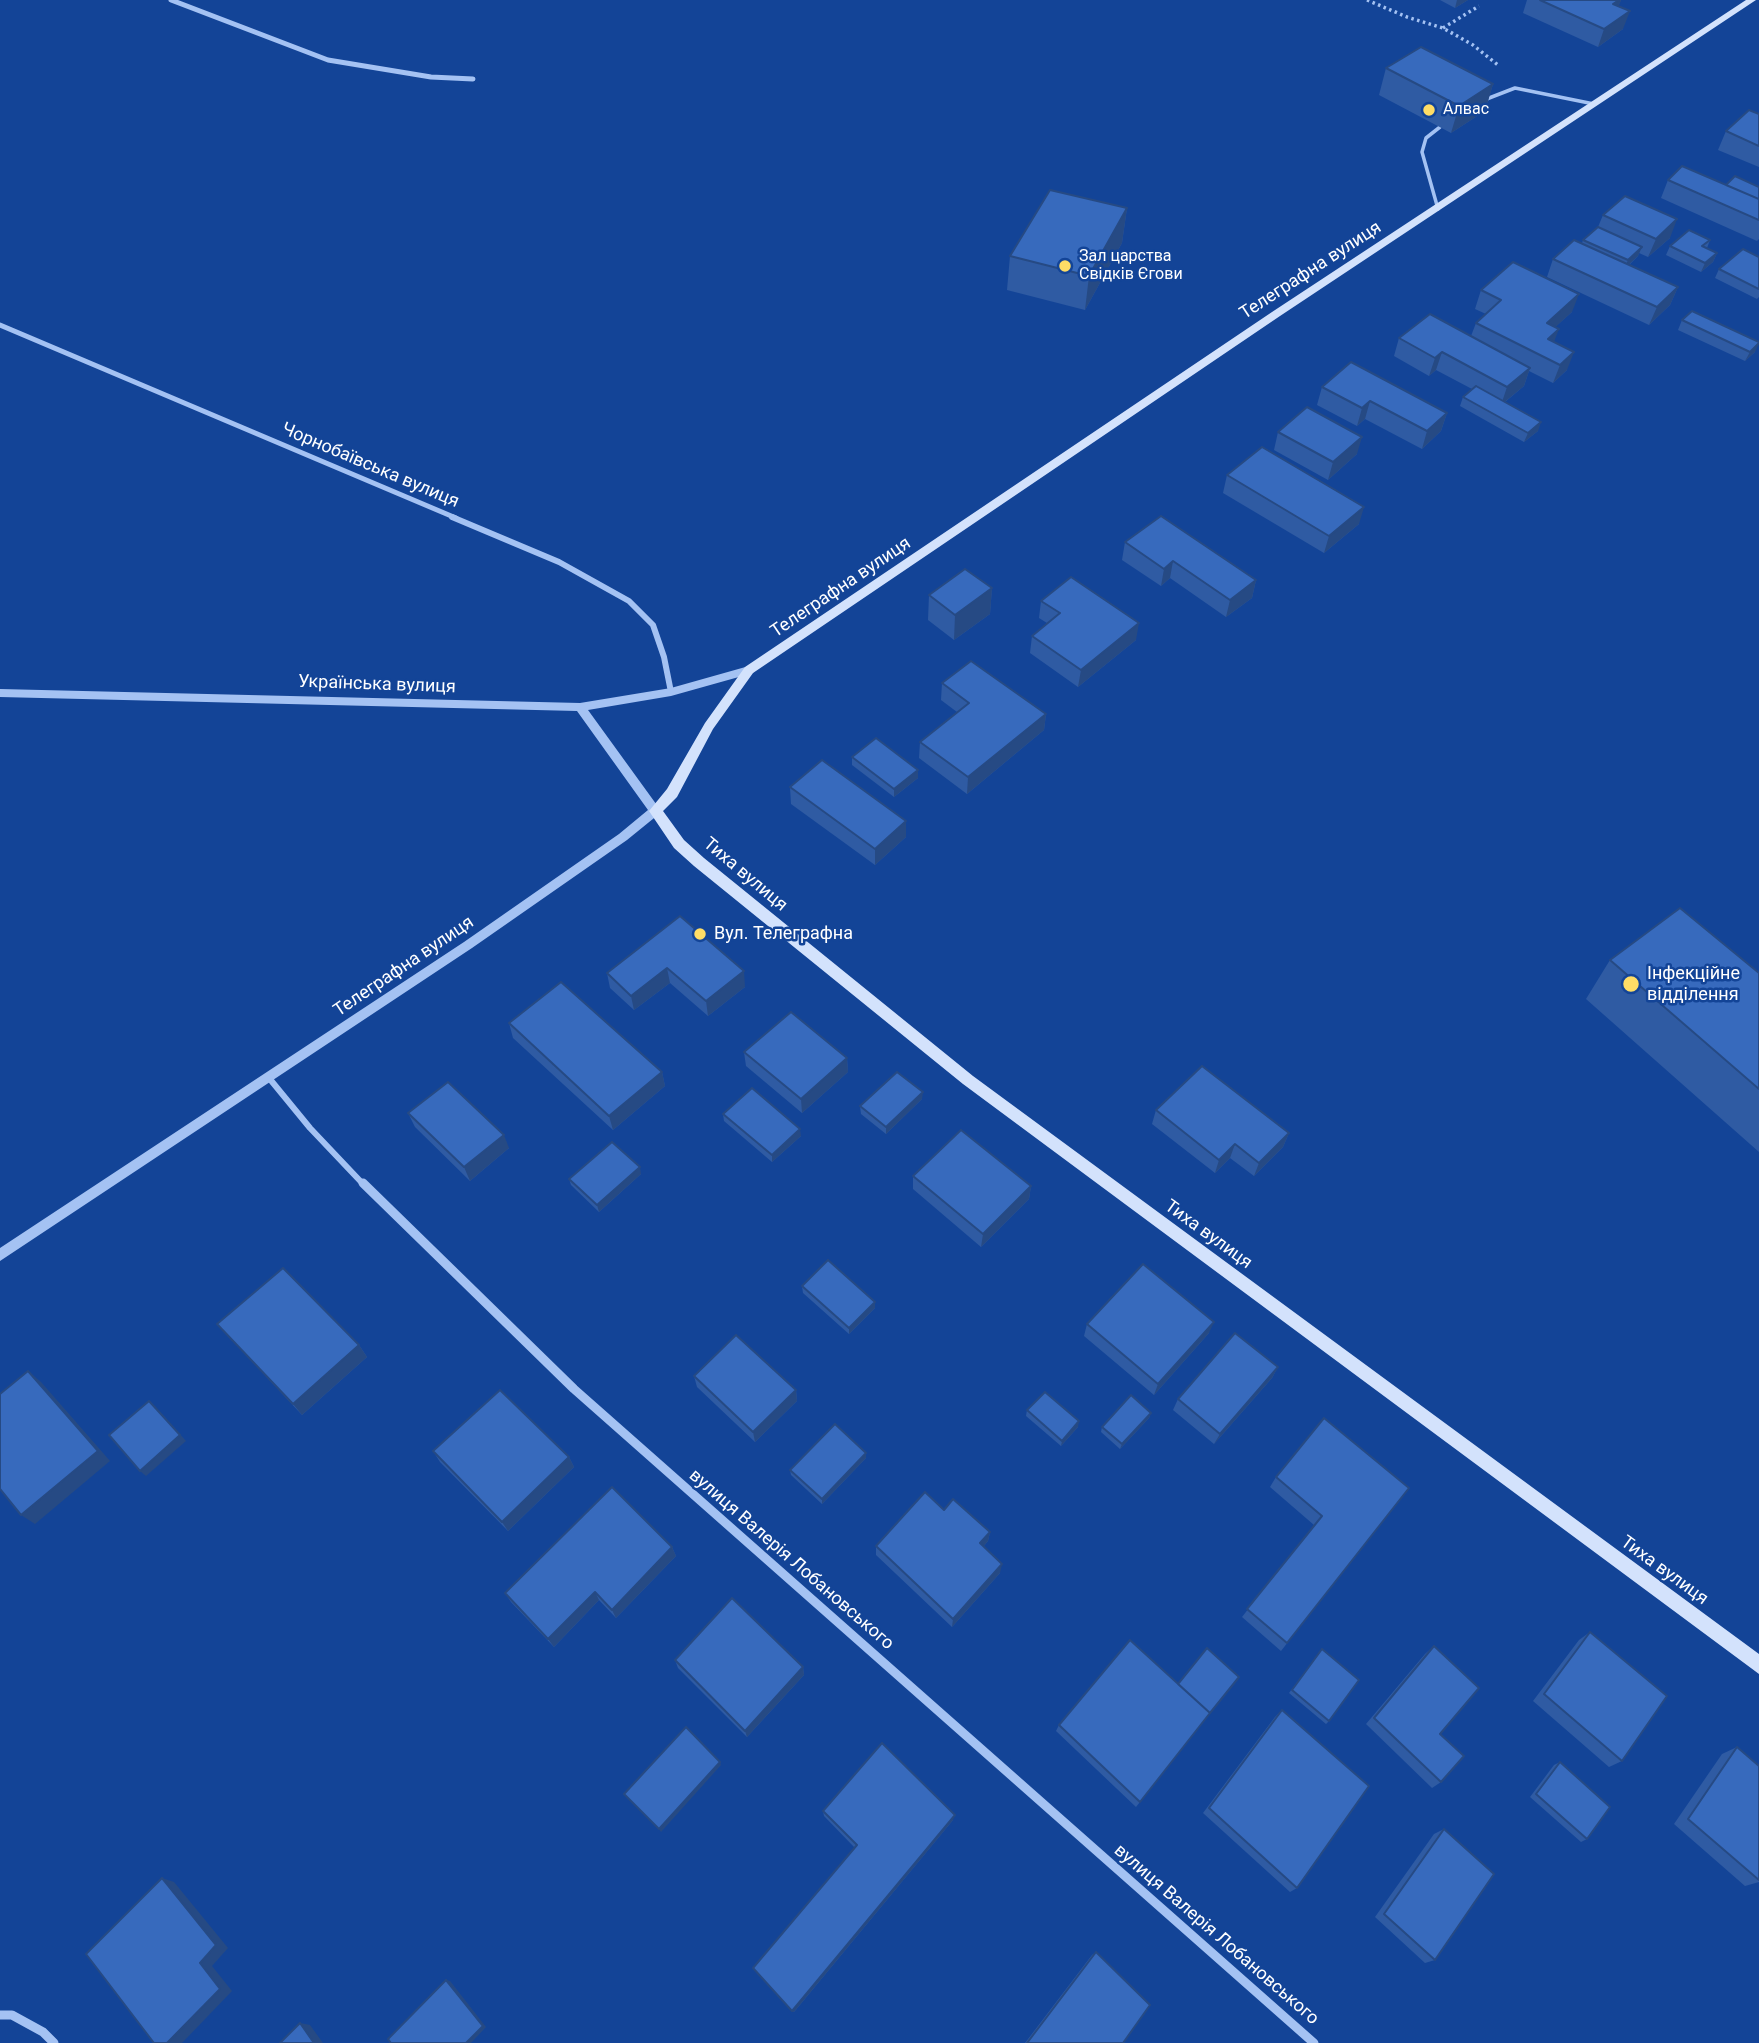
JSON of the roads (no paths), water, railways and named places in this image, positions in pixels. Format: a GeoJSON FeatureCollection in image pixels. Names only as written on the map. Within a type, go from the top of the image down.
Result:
{"type":"FeatureCollection","features":[{"type":"Feature","properties":{"kind":"main road","name":"Телеграфна вулиця"},"geometry":{"type":"LineString","coordinates":[[655,811],[672,793],[709,726],[749,670],[1276,314],[1752,0]]}},
{"type":"Feature","properties":{"kind":"main road","name":"Тиха вулиця"},"geometry":{"type":"LineString","coordinates":[[655,811],[679,844],[719,879],[968,1080],[1759,1665]]}},
{"type":"Feature","properties":{"kind":"street"},"geometry":{"type":"LineString","coordinates":[[171,0],[328,60],[430,77],[472,79]]}},
{"type":"Feature","properties":{"kind":"street","name":"Чорнобаївська вулиця"},"geometry":{"type":"LineString","coordinates":[[0,325],[559,562],[629,601],[653,625],[664,657],[671,692]]}},
{"type":"Feature","properties":{"kind":"street","name":"Українська вулиця"},"geometry":{"type":"LineString","coordinates":[[0,693],[580,707],[671,692],[749,670]]}},
{"type":"Feature","properties":{"kind":"street"},"geometry":{"type":"LineString","coordinates":[[580,707],[655,811]]}},
{"type":"Feature","properties":{"kind":"street","name":"Телеграфна вулиця"},"geometry":{"type":"LineString","coordinates":[[0,1255],[554,886],[624,837],[655,811]]}},
{"type":"Feature","properties":{"kind":"street","name":"вулиця Валерія Лобановського"},"geometry":{"type":"LineString","coordinates":[[269,1078],[310,1128],[386,1208],[574,1389],[1314,2043]]}},
{"type":"Feature","properties":{"kind":"street"},"geometry":{"type":"LineString","coordinates":[[0,2015],[12,2015],[43,2032],[54,2043]]}},
{"type":"Feature","properties":{"kind":"lane"},"geometry":{"type":"LineString","coordinates":[[1476,106],[1493,94],[1516,88],[1594,104]]}},
{"type":"Feature","properties":{"kind":"lane"},"geometry":{"type":"LineString","coordinates":[[1438,209],[1422,152],[1426,138],[1440,127]]}},
{"type":"Feature","properties":{"kind":"place","name":"Алвас"},"geometry":{"type":"Point","coordinates":[1429,110]}},
{"type":"Feature","properties":{"kind":"place","name":"Зал царства Свідків Єгови"},"geometry":{"type":"Point","coordinates":[1065,266]}},
{"type":"Feature","properties":{"kind":"place","name":"Вул. Телеграфна"},"geometry":{"type":"Point","coordinates":[700,934]}},
{"type":"Feature","properties":{"kind":"place","name":"Інфекційне відділення"},"geometry":{"type":"Point","coordinates":[1631,984]}}]}
